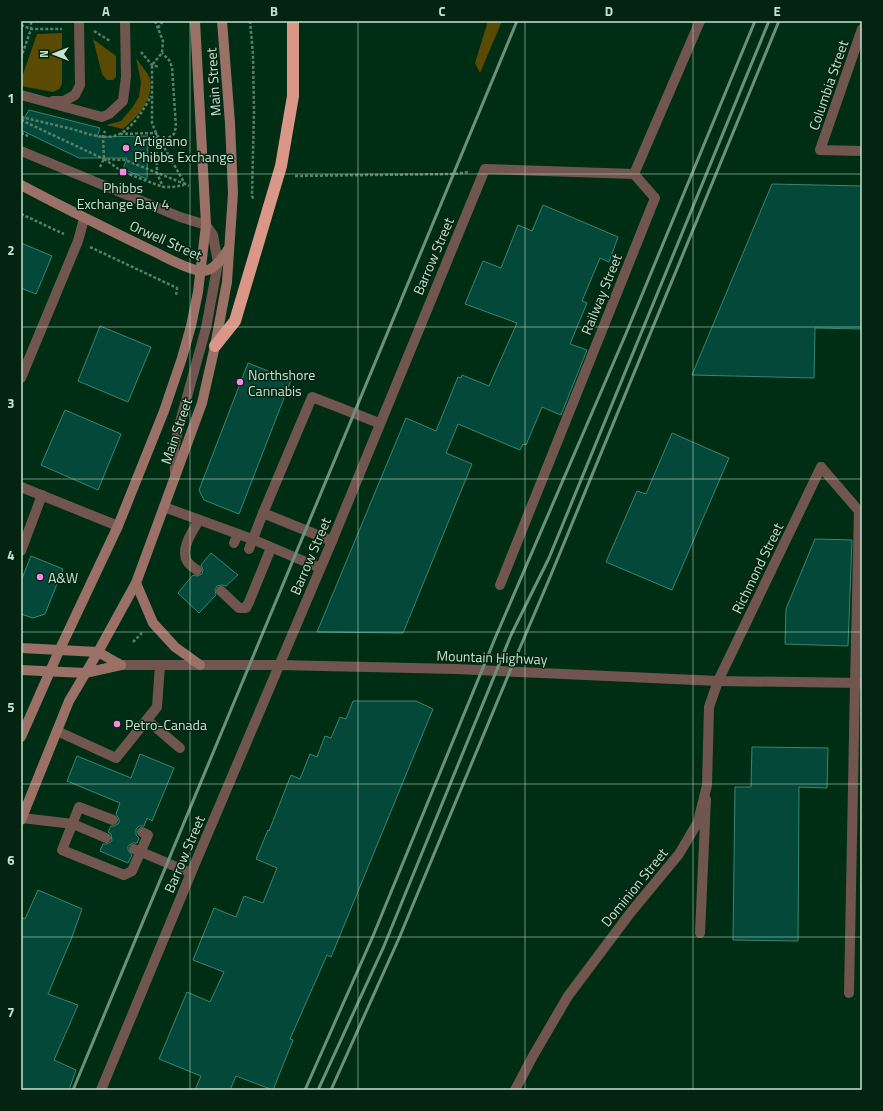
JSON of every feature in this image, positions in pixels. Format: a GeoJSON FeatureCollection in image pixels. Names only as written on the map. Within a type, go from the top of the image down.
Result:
{"type":"FeatureCollection","features":[{"type":"Feature","properties":{"kind":"highway"},"geometry":{"type":"LineString","coordinates":[[216,346],[235,321],[281,166],[293,96],[293,21]]}},
{"type":"Feature","properties":{"kind":"main road","name":"Main Street"},"geometry":{"type":"LineString","coordinates":[[21,737],[58,651],[118,526],[164,411],[191,326],[206,225],[195,21]]}},
{"type":"Feature","properties":{"kind":"main road","name":"Main Street"},"geometry":{"type":"LineString","coordinates":[[21,819],[69,701],[136,583],[202,403],[216,346],[226,282],[233,193],[230,123],[222,21]]}},
{"type":"Feature","properties":{"kind":"main road","name":"Orwell Street"},"geometry":{"type":"LineString","coordinates":[[21,185],[84,218],[200,272],[209,270],[218,263],[229,248]]}},
{"type":"Feature","properties":{"kind":"main road"},"geometry":{"type":"LineString","coordinates":[[136,583],[153,623],[175,647],[200,665]]}},
{"type":"Feature","properties":{"kind":"main road","name":"Mountain Highway"},"geometry":{"type":"LineString","coordinates":[[21,648],[98,652],[121,665]]}},
{"type":"Feature","properties":{"kind":"main road","name":"Mountain Highway"},"geometry":{"type":"LineString","coordinates":[[21,670],[85,673],[121,665]]}},
{"type":"Feature","properties":{"kind":"street"},"geometry":{"type":"LineString","coordinates":[[47,102],[64,101],[75,95],[80,85],[79,21]]}},
{"type":"Feature","properties":{"kind":"street"},"geometry":{"type":"LineString","coordinates":[[21,95],[102,117],[109,114],[123,101],[126,77],[125,21]]}},
{"type":"Feature","properties":{"kind":"street"},"geometry":{"type":"LineString","coordinates":[[484,169],[634,174],[700,21]]}},
{"type":"Feature","properties":{"kind":"street","name":"Columbia Street"},"geometry":{"type":"LineString","coordinates":[[862,29],[820,150],[862,151]]}},
{"type":"Feature","properties":{"kind":"street","name":"Orwell Street"},"geometry":{"type":"LineString","coordinates":[[21,151],[180,217],[206,225]]}},
{"type":"Feature","properties":{"kind":"street","name":"Barrow Street"},"geometry":{"type":"LineString","coordinates":[[101,1090],[191,873],[332,541],[484,169]]}},
{"type":"Feature","properties":{"kind":"street","name":"Railway Street"},"geometry":{"type":"LineString","coordinates":[[500,585],[655,198],[634,174]]}},
{"type":"Feature","properties":{"kind":"street"},"geometry":{"type":"LineString","coordinates":[[21,378],[78,241],[84,218]]}},
{"type":"Feature","properties":{"kind":"street"},"geometry":{"type":"LineString","coordinates":[[175,477],[174,448],[206,328],[218,263],[214,234],[206,225]]}},
{"type":"Feature","properties":{"kind":"street"},"geometry":{"type":"LineString","coordinates":[[250,544],[312,397],[379,423]]}},
{"type":"Feature","properties":{"kind":"street","name":"Richmond Street"},"geometry":{"type":"LineString","coordinates":[[718,681],[822,467],[859,511],[858,683]]}},
{"type":"Feature","properties":{"kind":"street"},"geometry":{"type":"LineString","coordinates":[[21,486],[118,526]]}},
{"type":"Feature","properties":{"kind":"street"},"geometry":{"type":"LineString","coordinates":[[21,551],[42,495]]}},
{"type":"Feature","properties":{"kind":"street"},"geometry":{"type":"LineString","coordinates":[[164,507],[199,520],[236,539],[250,544],[271,548],[320,568]]}},
{"type":"Feature","properties":{"kind":"street"},"geometry":{"type":"LineString","coordinates":[[263,513],[332,541]]}},
{"type":"Feature","properties":{"kind":"street"},"geometry":{"type":"LineString","coordinates":[[197,570],[187,561],[185,552],[187,543],[199,520]]}},
{"type":"Feature","properties":{"kind":"street"},"geometry":{"type":"LineString","coordinates":[[221,591],[239,608],[246,608],[271,548]]}},
{"type":"Feature","properties":{"kind":"street","name":"Mountain Highway"},"geometry":{"type":"LineString","coordinates":[[121,665],[279,665],[456,669],[718,681],[858,683]]}},
{"type":"Feature","properties":{"kind":"street"},"geometry":{"type":"LineString","coordinates":[[57,731],[116,758],[157,707],[160,665]]}},
{"type":"Feature","properties":{"kind":"street","name":"Dominion Street"},"geometry":{"type":"LineString","coordinates":[[515,1090],[568,996],[631,912],[679,854],[698,822],[707,785],[709,706],[718,681]]}},
{"type":"Feature","properties":{"kind":"street"},"geometry":{"type":"LineString","coordinates":[[849,993],[858,683]]}},
{"type":"Feature","properties":{"kind":"street"},"geometry":{"type":"LineString","coordinates":[[147,720],[180,748]]}},
{"type":"Feature","properties":{"kind":"street"},"geometry":{"type":"LineString","coordinates":[[700,933],[707,785]]}},
{"type":"Feature","properties":{"kind":"street"},"geometry":{"type":"LineString","coordinates":[[113,820],[79,806],[62,850],[124,876],[132,871],[137,851],[148,834],[142,832]]}},
{"type":"Feature","properties":{"kind":"street"},"geometry":{"type":"LineString","coordinates":[[21,819],[73,824],[106,838]]}},
{"type":"Feature","properties":{"kind":"street"},"geometry":{"type":"LineString","coordinates":[[137,851],[191,873]]}},
{"type":"Feature","properties":{"kind":"path"},"geometry":{"type":"LineString","coordinates":[[21,58],[31,29],[31,21]]}},
{"type":"Feature","properties":{"kind":"path"},"geometry":{"type":"LineString","coordinates":[[155,21],[163,41],[162,53],[152,65],[152,123],[161,143],[186,185]]}},
{"type":"Feature","properties":{"kind":"path"},"geometry":{"type":"LineString","coordinates":[[158,28],[163,21]]}},
{"type":"Feature","properties":{"kind":"path"},"geometry":{"type":"LineString","coordinates":[[250,21],[253,54],[254,111],[252,196],[255,203]]}},
{"type":"Feature","properties":{"kind":"path"},"geometry":{"type":"LineString","coordinates":[[21,26],[31,29],[62,29]]}},
{"type":"Feature","properties":{"kind":"path"},"geometry":{"type":"LineString","coordinates":[[90,30],[112,44]]}},
{"type":"Feature","properties":{"kind":"path"},"geometry":{"type":"LineString","coordinates":[[136,47],[152,65],[159,67]]}},
{"type":"Feature","properties":{"kind":"path"},"geometry":{"type":"LineString","coordinates":[[156,146],[174,134],[176,127],[172,67],[169,60],[162,53]]}},
{"type":"Feature","properties":{"kind":"path"},"geometry":{"type":"LineString","coordinates":[[21,117],[103,136],[115,136],[132,125],[143,112],[151,95]]}},
{"type":"Feature","properties":{"kind":"path"},"geometry":{"type":"LineString","coordinates":[[21,120],[104,159],[123,172],[163,187],[173,188],[186,185]]}},
{"type":"Feature","properties":{"kind":"path"},"geometry":{"type":"LineString","coordinates":[[120,134],[156,133]]}},
{"type":"Feature","properties":{"kind":"path"},"geometry":{"type":"LineString","coordinates":[[156,133],[157,173],[163,187]]}},
{"type":"Feature","properties":{"kind":"path"},"geometry":{"type":"LineString","coordinates":[[103,136],[104,159]]}},
{"type":"Feature","properties":{"kind":"path"},"geometry":{"type":"LineString","coordinates":[[104,159],[125,160],[186,185]]}},
{"type":"Feature","properties":{"kind":"path"},"geometry":{"type":"LineString","coordinates":[[295,176],[454,174],[484,169]]}},
{"type":"Feature","properties":{"kind":"path"},"geometry":{"type":"LineString","coordinates":[[21,214],[177,288],[176,296]]}},
{"type":"Feature","properties":{"kind":"path"},"geometry":{"type":"LineString","coordinates":[[133,642],[142,633]]}},
{"type":"Feature","properties":{"kind":"shaded area"},"geometry":{"type":"Polygon","coordinates":[[[488,21],[502,21],[480,73],[475,63],[488,21]]]}},
{"type":"Feature","properties":{"kind":"shaded area"},"geometry":{"type":"Polygon","coordinates":[[[62,33],[62,84],[59,89],[53,92],[21,86],[21,80],[37,34],[62,33]]]}},
{"type":"Feature","properties":{"kind":"shaded area"},"geometry":{"type":"Polygon","coordinates":[[[93,39],[116,56],[116,77],[113,80],[107,80],[102,74],[93,39]]]}},
{"type":"Feature","properties":{"kind":"shaded area"},"geometry":{"type":"Polygon","coordinates":[[[136,58],[150,79],[151,87],[147,101],[134,119],[123,129],[106,125],[121,121],[139,97],[141,82],[136,58]]]}},
{"type":"Feature","properties":{"kind":"building"},"geometry":{"type":"Polygon","coordinates":[[[29,110],[100,128],[97,137],[148,136],[147,179],[123,169],[127,158],[79,158],[21,130],[21,124],[29,110]]]}},
{"type":"Feature","properties":{"kind":"building"},"geometry":{"type":"Polygon","coordinates":[[[772,184],[862,186],[862,329],[815,328],[814,378],[692,375],[772,184]]]}},
{"type":"Feature","properties":{"kind":"building"},"geometry":{"type":"Polygon","coordinates":[[[543,205],[618,237],[609,262],[600,258],[582,301],[587,303],[570,344],[587,350],[561,415],[542,407],[526,445],[523,444],[520,450],[458,424],[446,453],[472,464],[403,633],[317,632],[406,418],[436,431],[458,377],[461,378],[462,375],[489,386],[517,323],[465,304],[483,261],[501,268],[518,225],[532,231],[543,205]]]}},
{"type":"Feature","properties":{"kind":"building"},"geometry":{"type":"Polygon","coordinates":[[[21,243],[52,256],[36,294],[21,288],[21,243]]]}},
{"type":"Feature","properties":{"kind":"building"},"geometry":{"type":"Polygon","coordinates":[[[100,326],[151,347],[128,402],[78,381],[100,326]]]}},
{"type":"Feature","properties":{"kind":"building"},"geometry":{"type":"Polygon","coordinates":[[[248,363],[291,380],[239,514],[204,500],[199,490],[248,363]]]}},
{"type":"Feature","properties":{"kind":"building"},"geometry":{"type":"Polygon","coordinates":[[[65,410],[121,434],[98,490],[41,465],[65,410]]]}},
{"type":"Feature","properties":{"kind":"building"},"geometry":{"type":"Polygon","coordinates":[[[672,433],[729,458],[672,590],[606,562],[637,491],[646,494],[672,433]]]}},
{"type":"Feature","properties":{"kind":"building"},"geometry":{"type":"Polygon","coordinates":[[[815,539],[852,540],[848,646],[785,644],[786,609],[815,539]]]}},
{"type":"Feature","properties":{"kind":"building"},"geometry":{"type":"Polygon","coordinates":[[[211,553],[238,575],[226,586],[217,586],[215,590],[216,595],[199,613],[178,593],[193,575],[197,576],[202,574],[203,570],[201,565],[211,553]]]}},
{"type":"Feature","properties":{"kind":"building"},"geometry":{"type":"Polygon","coordinates":[[[31,556],[63,569],[45,614],[33,618],[21,614],[21,581],[31,556]]]}},
{"type":"Feature","properties":{"kind":"building"},"geometry":{"type":"Polygon","coordinates":[[[353,701],[416,701],[433,709],[331,957],[327,955],[290,1039],[293,1040],[273,1090],[236,1076],[230,1090],[195,1090],[201,1076],[159,1059],[187,992],[210,1002],[224,972],[193,960],[214,908],[236,917],[244,896],[263,903],[277,868],[256,859],[268,830],[269,831],[291,775],[300,779],[310,754],[317,757],[325,736],[331,738],[340,717],[346,719],[353,701]]]}},
{"type":"Feature","properties":{"kind":"building"},"geometry":{"type":"Polygon","coordinates":[[[752,747],[828,748],[827,788],[799,787],[798,941],[733,940],[735,787],[751,787],[752,747]]]}},
{"type":"Feature","properties":{"kind":"building"},"geometry":{"type":"Polygon","coordinates":[[[140,754],[174,768],[152,821],[147,818],[144,826],[139,826],[136,829],[136,835],[139,838],[137,843],[133,843],[128,846],[128,850],[132,855],[128,863],[100,851],[103,844],[107,844],[112,841],[111,834],[108,832],[111,826],[119,823],[119,819],[116,814],[120,803],[67,781],[77,756],[131,778],[140,754]]]}},
{"type":"Feature","properties":{"kind":"building"},"geometry":{"type":"Polygon","coordinates":[[[38,890],[82,909],[48,994],[78,1005],[54,1060],[76,1070],[69,1090],[21,1090],[21,917],[25,919],[38,890]]]}},
{"type":"Feature","properties":{"kind":"railway"},"geometry":{"type":"LineString","coordinates":[[73,1090],[517,21]]}},
{"type":"Feature","properties":{"kind":"railway"},"geometry":{"type":"LineString","coordinates":[[305,1090],[373,936],[496,636],[625,336],[755,21]]}},
{"type":"Feature","properties":{"kind":"railway"},"geometry":{"type":"LineString","coordinates":[[318,1090],[384,946],[511,635],[549,558],[769,21]]}},
{"type":"Feature","properties":{"kind":"railway"},"geometry":{"type":"LineString","coordinates":[[331,1090],[400,936],[548,582],[779,21]]}},
{"type":"Feature","properties":{"kind":"place","name":"Artigiano Phibbs Exchange"},"geometry":{"type":"Point","coordinates":[126,148]}},
{"type":"Feature","properties":{"kind":"place","name":"Phibbs Exchange Bay 4"},"geometry":{"type":"Point","coordinates":[123,172]}},
{"type":"Feature","properties":{"kind":"place","name":"Northshore Cannabis"},"geometry":{"type":"Point","coordinates":[240,382]}},
{"type":"Feature","properties":{"kind":"place","name":"A&W"},"geometry":{"type":"Point","coordinates":[40,577]}},
{"type":"Feature","properties":{"kind":"place","name":"Petro-Canada"},"geometry":{"type":"Point","coordinates":[117,724]}}]}
